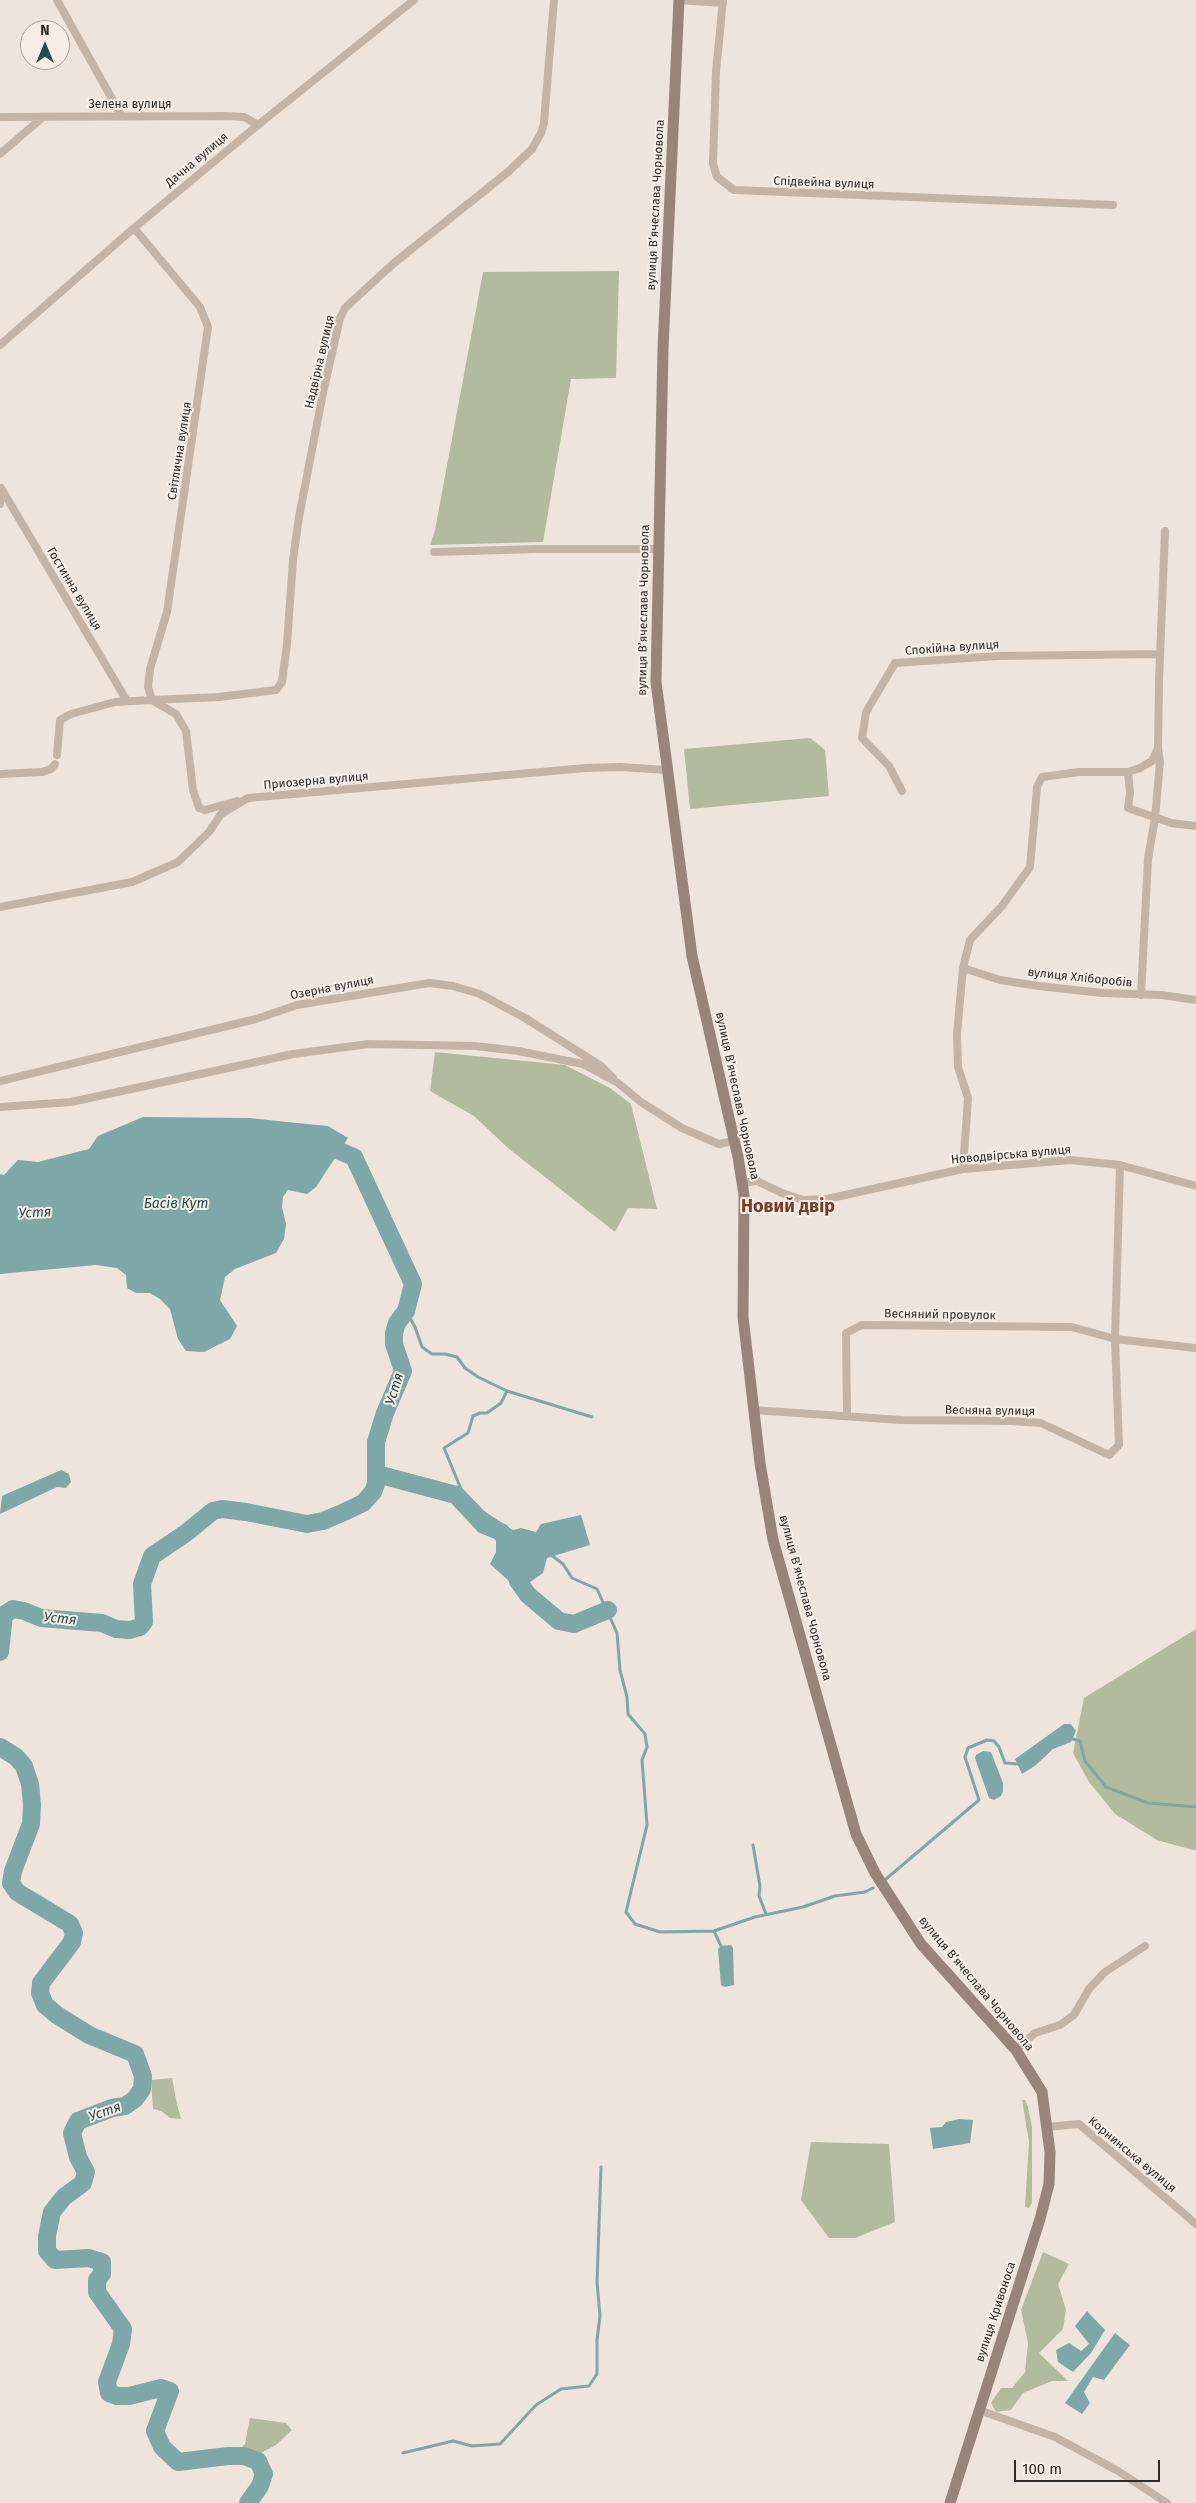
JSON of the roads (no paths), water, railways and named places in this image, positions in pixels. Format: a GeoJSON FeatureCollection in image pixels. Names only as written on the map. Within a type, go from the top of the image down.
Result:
{"type":"FeatureCollection","features":[{"type":"Feature","properties":{"kind":"main road","name":"вулиця Вʼячеслава Чорновола"},"geometry":{"type":"LineString","coordinates":[[679,0],[663,349],[656,682],[666,770],[692,956],[742,1183],[746,1222],[743,1317],[753,1410],[773,1540],[856,1834],[879,1880],[921,1944],[1016,2050],[1042,2092],[1046,2127]]}},
{"type":"Feature","properties":{"kind":"main road","name":"вулиця Кривоноса"},"geometry":{"type":"LineString","coordinates":[[950,2503],[1047,2192],[1050,2152],[1046,2127]]}},
{"type":"Feature","properties":{"kind":"street"},"geometry":{"type":"LineString","coordinates":[[58,0],[122,115]]}},
{"type":"Feature","properties":{"kind":"street","name":"Дачна вулиця"},"geometry":{"type":"LineString","coordinates":[[0,345],[134,228],[258,125],[414,0]]}},
{"type":"Feature","properties":{"kind":"street","name":"Надвірна вулиця"},"geometry":{"type":"LineString","coordinates":[[152,700],[219,697],[276,690],[282,682],[298,524],[323,393],[340,318],[345,308],[394,263],[508,172],[532,149],[541,134],[544,123],[554,0]]}},
{"type":"Feature","properties":{"kind":"street"},"geometry":{"type":"LineString","coordinates":[[679,0],[723,1]]}},
{"type":"Feature","properties":{"kind":"street","name":"Спідвейна вулиця"},"geometry":{"type":"LineString","coordinates":[[723,1],[716,72],[713,164],[717,177],[734,190],[1113,205]]}},
{"type":"Feature","properties":{"kind":"street","name":"Зелена вулиця"},"geometry":{"type":"LineString","coordinates":[[0,116],[244,117],[258,125]]}},
{"type":"Feature","properties":{"kind":"street"},"geometry":{"type":"LineString","coordinates":[[0,154],[43,117]]}},
{"type":"Feature","properties":{"kind":"street","name":"Світлична вулиця"},"geometry":{"type":"LineString","coordinates":[[134,228],[200,308],[208,328],[167,612],[150,669],[148,687],[152,700]]}},
{"type":"Feature","properties":{"kind":"street"},"geometry":{"type":"LineString","coordinates":[[0,504],[1,487]]}},
{"type":"Feature","properties":{"kind":"street","name":"Гостинна вулиця"},"geometry":{"type":"LineString","coordinates":[[1,487],[127,700]]}},
{"type":"Feature","properties":{"kind":"street"},"geometry":{"type":"LineString","coordinates":[[1141,995],[1148,859],[1155,818],[1160,762],[1158,748],[1160,654],[1165,531]]}},
{"type":"Feature","properties":{"kind":"street"},"geometry":{"type":"LineString","coordinates":[[434,552],[538,549],[659,549]]}},
{"type":"Feature","properties":{"kind":"street","name":"Спокійна вулиця"},"geometry":{"type":"LineString","coordinates":[[902,791],[889,766],[862,738],[866,712],[895,663],[998,656],[1160,654]]}},
{"type":"Feature","properties":{"kind":"street"},"geometry":{"type":"LineString","coordinates":[[57,755],[60,720],[80,711],[127,700],[152,700],[176,714],[186,731],[192,790],[196,802],[202,811],[248,798]]}},
{"type":"Feature","properties":{"kind":"street"},"geometry":{"type":"LineString","coordinates":[[963,1169],[968,1098],[958,1067],[957,1034],[963,968],[970,940],[1002,906],[1030,867],[1037,787],[1042,777],[1079,772],[1128,772],[1152,761],[1158,748]]}},
{"type":"Feature","properties":{"kind":"street"},"geometry":{"type":"LineString","coordinates":[[0,774],[42,772],[51,769],[55,764]]}},
{"type":"Feature","properties":{"kind":"street","name":"Приозерна вулиця"},"geometry":{"type":"LineString","coordinates":[[0,907],[132,882],[178,862],[209,832],[221,814],[248,798],[586,768],[620,767],[666,770]]}},
{"type":"Feature","properties":{"kind":"street"},"geometry":{"type":"LineString","coordinates":[[1128,772],[1128,808],[1171,823],[1196,826]]}},
{"type":"Feature","properties":{"kind":"street","name":"вулиця Хліборобів"},"geometry":{"type":"LineString","coordinates":[[963,968],[1000,980],[1039,986],[1102,994],[1196,1000]]}},
{"type":"Feature","properties":{"kind":"street","name":"Озерна вулиця"},"geometry":{"type":"LineString","coordinates":[[0,1081],[256,1019],[297,1005],[429,983],[453,986],[480,994],[525,1018],[601,1066],[618,1084]]}},
{"type":"Feature","properties":{"kind":"street"},"geometry":{"type":"LineString","coordinates":[[0,1107],[71,1102],[293,1054],[369,1044],[475,1046],[518,1051],[583,1064],[618,1084],[641,1102],[682,1128],[719,1144],[734,1141]]}},
{"type":"Feature","properties":{"kind":"street","name":"Новодвірська вулиця"},"geometry":{"type":"LineString","coordinates":[[742,1183],[756,1181],[803,1200],[827,1199],[963,1169],[1070,1160],[1120,1165],[1196,1186]]}},
{"type":"Feature","properties":{"kind":"street"},"geometry":{"type":"LineString","coordinates":[[1120,1165],[1115,1339],[1196,1348]]}},
{"type":"Feature","properties":{"kind":"street","name":"Весняний провулок"},"geometry":{"type":"LineString","coordinates":[[847,1416],[846,1333],[862,1325],[1072,1327],[1115,1339]]}},
{"type":"Feature","properties":{"kind":"street","name":"Весняна вулиця"},"geometry":{"type":"LineString","coordinates":[[753,1410],[901,1420],[1041,1423],[1109,1455],[1119,1445],[1115,1339]]}},
{"type":"Feature","properties":{"kind":"street"},"geometry":{"type":"LineString","coordinates":[[1016,2050],[1035,2033],[1060,2025],[1074,2015],[1088,1989],[1105,1972],[1145,1946]]}},
{"type":"Feature","properties":{"kind":"street","name":"Корнинська вулиця"},"geometry":{"type":"LineString","coordinates":[[1046,2127],[1079,2124],[1196,2224]]}},
{"type":"Feature","properties":{"kind":"street"},"geometry":{"type":"LineString","coordinates":[[979,2410],[1055,2437],[1118,2471],[1168,2503]]}},
{"type":"Feature","properties":{"kind":"water","name":"Басів Кут"},"geometry":{"type":"Polygon","coordinates":[[[143,1117],[249,1118],[328,1126],[348,1138],[316,1187],[307,1194],[288,1190],[283,1197],[282,1207],[286,1224],[284,1239],[276,1253],[235,1269],[225,1277],[220,1300],[237,1326],[230,1339],[204,1352],[186,1351],[178,1339],[170,1309],[160,1299],[150,1293],[136,1293],[127,1288],[126,1275],[117,1268],[96,1265],[0,1274],[0,1174],[4,1175],[18,1160],[38,1162],[89,1149],[98,1136],[143,1117]]]}},
{"type":"Feature","properties":{"kind":"water"},"geometry":{"type":"Polygon","coordinates":[[[61,1470],[69,1474],[71,1482],[66,1488],[57,1487],[0,1514],[2,1496],[61,1470]]]}},
{"type":"Feature","properties":{"kind":"water"},"geometry":{"type":"Polygon","coordinates":[[[581,1515],[590,1545],[547,1558],[543,1573],[519,1590],[490,1564],[496,1552],[496,1535],[521,1528],[536,1532],[541,1524],[581,1515]]]}},
{"type":"Feature","properties":{"kind":"water"},"geometry":{"type":"Polygon","coordinates":[[[1064,1724],[1071,1724],[1076,1731],[1071,1742],[1053,1749],[1036,1765],[1022,1774],[1015,1759],[1064,1724]]]}},
{"type":"Feature","properties":{"kind":"water"},"geometry":{"type":"Polygon","coordinates":[[[983,1751],[991,1752],[1003,1783],[1001,1796],[994,1800],[989,1798],[975,1758],[976,1755],[983,1751]]]}},
{"type":"Feature","properties":{"kind":"water"},"geometry":{"type":"Polygon","coordinates":[[[731,1945],[733,1948],[734,1985],[725,1987],[721,1985],[718,1949],[721,1946],[731,1945]]]}},
{"type":"Feature","properties":{"kind":"water"},"geometry":{"type":"Polygon","coordinates":[[[959,2119],[973,2120],[970,2143],[933,2149],[930,2128],[942,2127],[946,2122],[959,2119]]]}},
{"type":"Feature","properties":{"kind":"water"},"geometry":{"type":"Polygon","coordinates":[[[1087,2311],[1105,2330],[1091,2353],[1073,2372],[1058,2362],[1056,2350],[1069,2343],[1081,2351],[1089,2344],[1075,2326],[1087,2311]]]}},
{"type":"Feature","properties":{"kind":"water"},"geometry":{"type":"Polygon","coordinates":[[[1115,2333],[1130,2345],[1104,2380],[1093,2377],[1084,2392],[1090,2403],[1082,2414],[1065,2403],[1115,2333]]]}},
{"type":"Feature","properties":{"kind":"waterway","name":"Устя"},"geometry":{"type":"LineString","coordinates":[[0,1652],[4,1615],[13,1609],[41,1618],[102,1623],[116,1629],[130,1630],[140,1627],[144,1622],[142,1584],[152,1556],[186,1533],[213,1511],[222,1509],[246,1512],[307,1524],[323,1521],[363,1503],[373,1492],[376,1484],[376,1442],[385,1413],[403,1371],[394,1344],[394,1333],[397,1323],[406,1311],[413,1284],[354,1157],[317,1142]]}},
{"type":"Feature","properties":{"kind":"waterway"},"geometry":{"type":"LineString","coordinates":[[406,1311],[415,1327],[422,1347],[432,1354],[445,1354],[457,1357],[465,1368],[478,1377],[507,1391],[592,1417]]}},
{"type":"Feature","properties":{"kind":"waterway"},"geometry":{"type":"LineString","coordinates":[[507,1391],[501,1403],[487,1413],[473,1416],[468,1433],[444,1448],[461,1489],[483,1512],[513,1532]]}},
{"type":"Feature","properties":{"kind":"waterway"},"geometry":{"type":"LineString","coordinates":[[377,1474],[456,1495],[484,1525],[501,1532],[513,1549],[518,1581],[528,1595],[559,1621],[574,1624],[608,1610]]}},
{"type":"Feature","properties":{"kind":"waterway"},"geometry":{"type":"LineString","coordinates":[[550,1554],[563,1564],[572,1578],[597,1589],[617,1633],[620,1670],[627,1697],[628,1714],[645,1734],[647,1747],[642,1760],[647,1825],[626,1912],[635,1924],[660,1932],[714,1931],[755,1917],[803,1907],[835,1896],[865,1892],[873,1888]]}},
{"type":"Feature","properties":{"kind":"waterway"},"geometry":{"type":"LineString","coordinates":[[1070,1738],[1080,1741],[1085,1761],[1106,1787],[1148,1803],[1196,1807]]}},
{"type":"Feature","properties":{"kind":"waterway"},"geometry":{"type":"LineString","coordinates":[[886,1879],[979,1800],[965,1757],[968,1748],[987,1740],[994,1741],[999,1747],[1005,1763],[1019,1764]]}},
{"type":"Feature","properties":{"kind":"waterway","name":"Устя"},"geometry":{"type":"LineString","coordinates":[[0,1747],[16,1757],[24,1766],[30,1784],[32,1805],[31,1824],[13,1871],[11,1883],[17,1892],[70,1924],[74,1933],[72,1942],[41,1983],[40,1993],[45,2005],[57,2015],[89,2035],[135,2054],[143,2076],[142,2089],[135,2099],[125,2106],[112,2108],[78,2121],[72,2133],[78,2157],[86,2172],[83,2183],[64,2197],[52,2212],[47,2236],[47,2251],[55,2260],[89,2258],[102,2262],[102,2274],[97,2280],[97,2292],[123,2329],[121,2344],[107,2382],[109,2393],[117,2396],[129,2396],[161,2388],[170,2391],[155,2431],[162,2447],[178,2462],[228,2456],[244,2456],[258,2461],[264,2474],[260,2486],[248,2503]]}},
{"type":"Feature","properties":{"kind":"waterway"},"geometry":{"type":"LineString","coordinates":[[753,1845],[760,1886],[759,1896],[766,1914]]}},
{"type":"Feature","properties":{"kind":"waterway"},"geometry":{"type":"LineString","coordinates":[[714,1931],[721,1946]]}},
{"type":"Feature","properties":{"kind":"waterway"},"geometry":{"type":"LineString","coordinates":[[403,2453],[453,2441],[472,2446],[500,2444],[536,2405],[561,2389],[589,2386],[597,2374],[597,2340],[600,2316],[597,2282],[601,2167]]}},
{"type":"Feature","properties":{"kind":"district","name":"Новий двір"},"geometry":{"type":"Point","coordinates":[788,1207]}}]}
